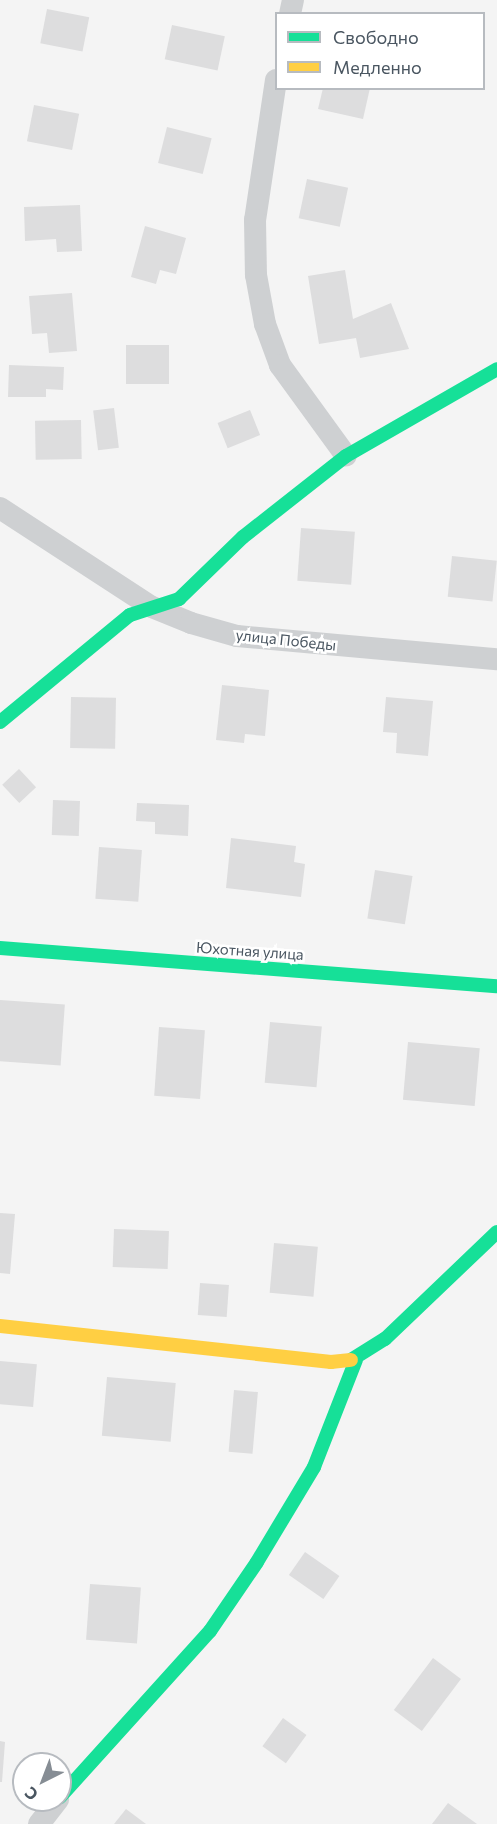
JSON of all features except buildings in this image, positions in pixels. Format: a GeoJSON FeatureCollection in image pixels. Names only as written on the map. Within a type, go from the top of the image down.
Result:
{"type":"FeatureCollection","features":[{"type":"Feature","properties":{"kind":"street"},"geometry":{"type":"LineString","coordinates":[[275,87],[255,220],[256,275],[265,324],[280,365],[346,456]]}},
{"type":"Feature","properties":{"kind":"street"},"geometry":{"type":"LineString","coordinates":[[0,722],[110,629],[152,607],[179,599],[243,537],[346,456],[497,369]]}},
{"type":"Feature","properties":{"kind":"street","name":"улица Победы"},"geometry":{"type":"LineString","coordinates":[[0,508],[152,607],[237,636],[497,659]]}},
{"type":"Feature","properties":{"kind":"street","name":"Юхотная улица"},"geometry":{"type":"LineString","coordinates":[[0,948],[497,986]]}},
{"type":"Feature","properties":{"kind":"street"},"geometry":{"type":"LineString","coordinates":[[0,1326],[331,1362],[356,1360],[385,1339],[497,1232]]}},
{"type":"Feature","properties":{"kind":"street"},"geometry":{"type":"LineString","coordinates":[[72,1784],[210,1631],[258,1562],[314,1467],[356,1360]]}},
{"type":"Feature","properties":{"kind":"street"},"geometry":{"type":"LineString","coordinates":[[39,1824],[48,1812]]}},
{"type":"Feature","properties":{"kind":"traffic: fast"},"geometry":{"type":"LineString","coordinates":[[0,722],[130,615],[179,599],[243,537],[346,456],[497,369]]}},
{"type":"Feature","properties":{"kind":"traffic: fast"},"geometry":{"type":"LineString","coordinates":[[0,948],[497,986]]}},
{"type":"Feature","properties":{"kind":"traffic: fast"},"geometry":{"type":"LineString","coordinates":[[351,1360],[385,1339],[497,1232]]}},
{"type":"Feature","properties":{"kind":"traffic: fast"},"geometry":{"type":"LineString","coordinates":[[72,1784],[210,1631],[257,1562],[314,1467],[356,1360]]}},
{"type":"Feature","properties":{"kind":"traffic: slow"},"geometry":{"type":"LineString","coordinates":[[0,1326],[331,1362],[351,1360]]}}]}
